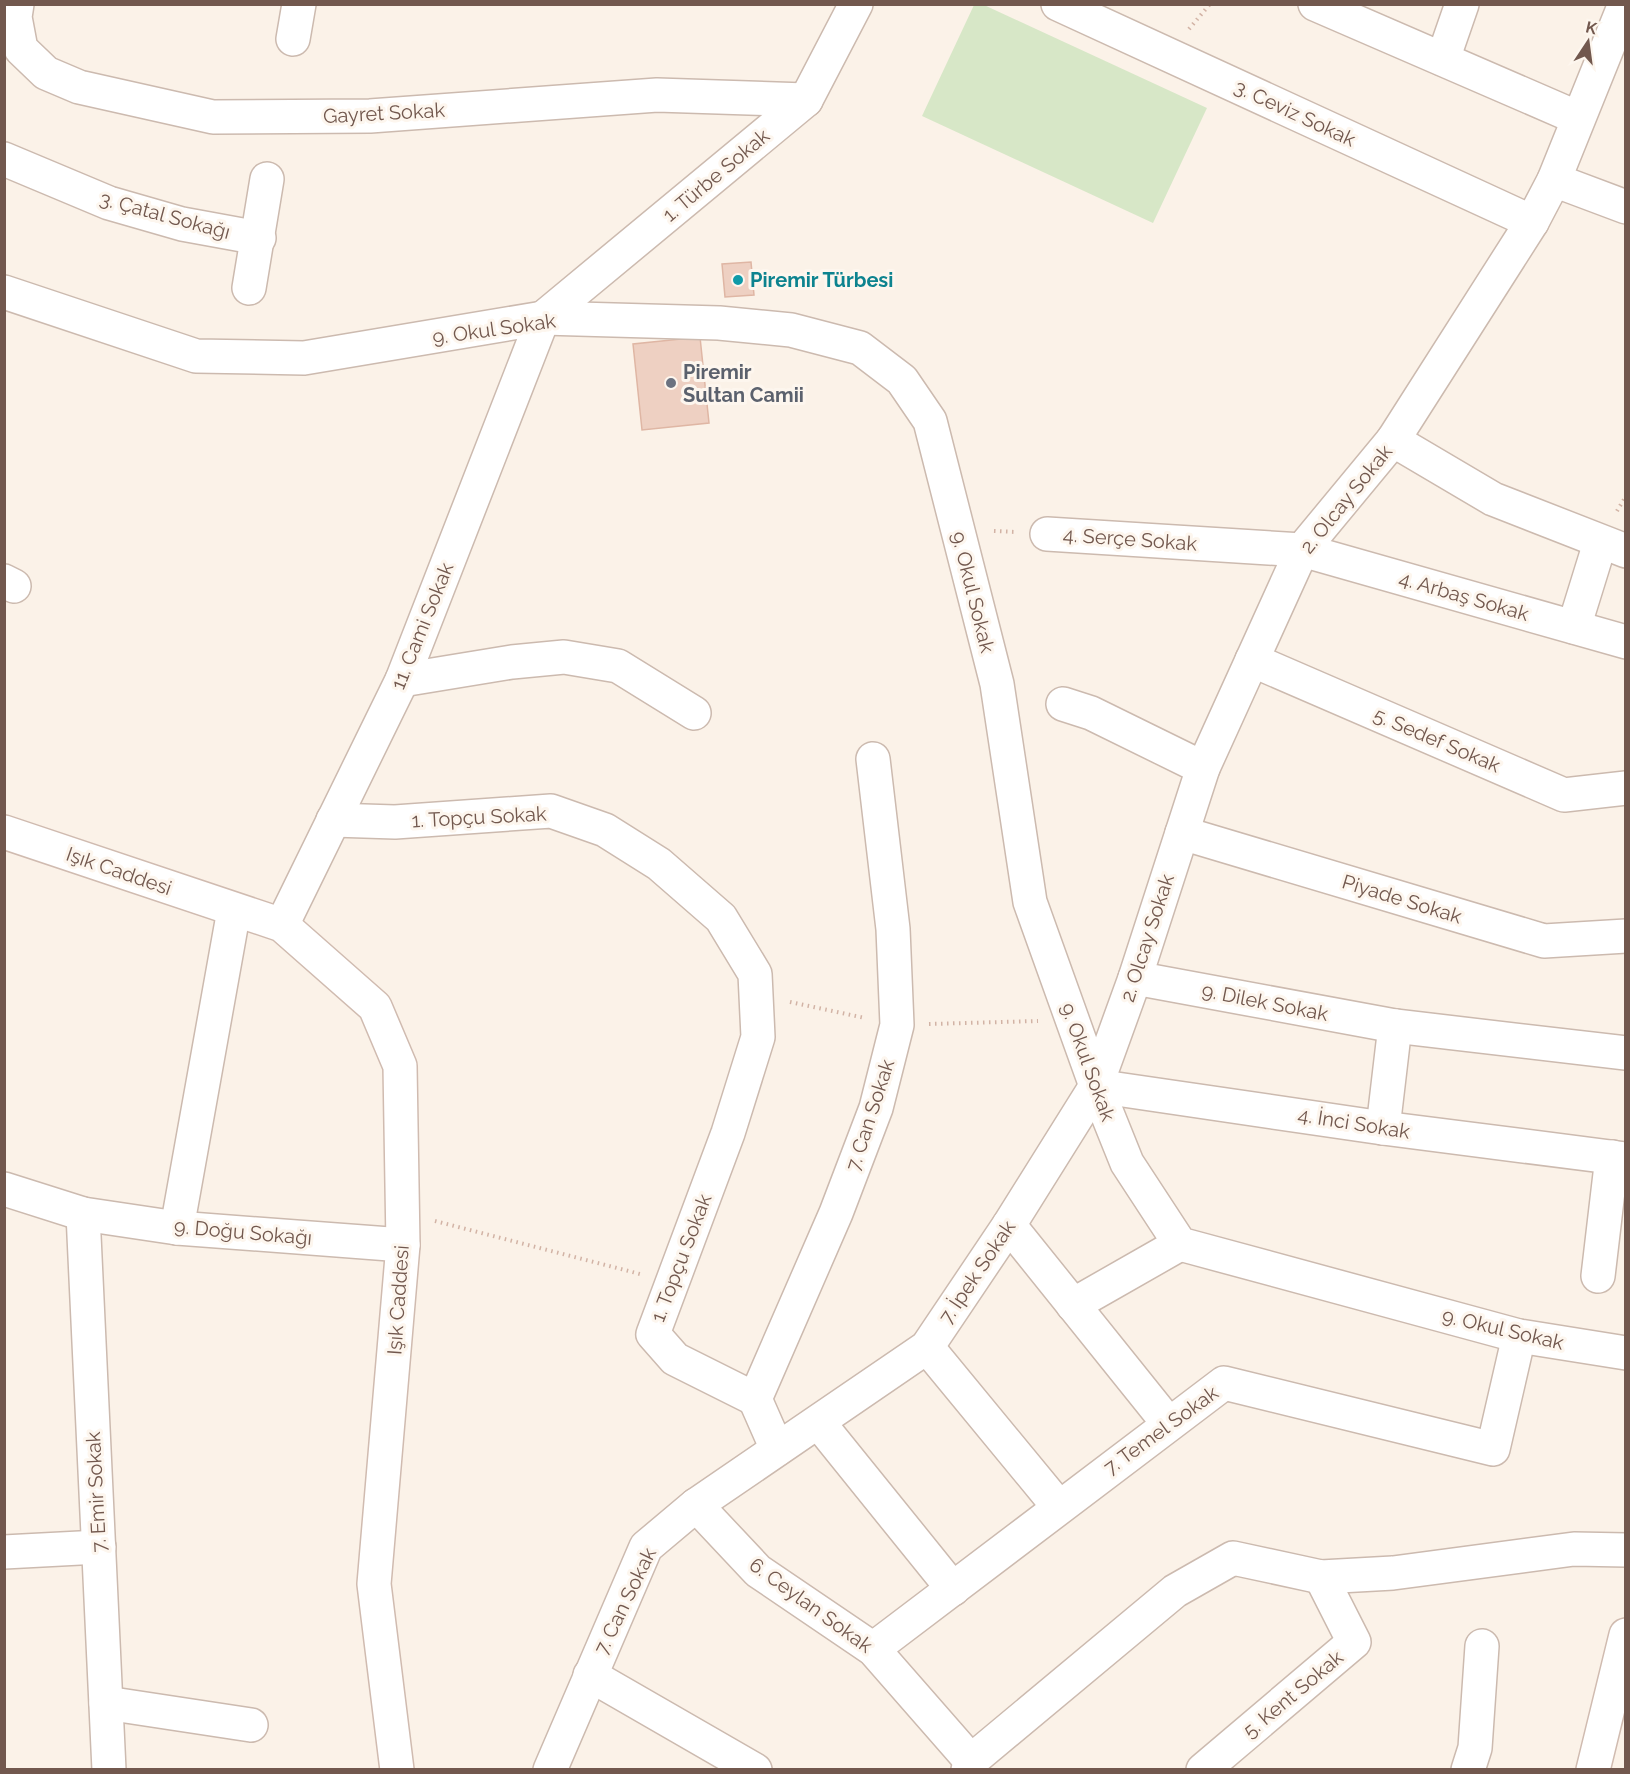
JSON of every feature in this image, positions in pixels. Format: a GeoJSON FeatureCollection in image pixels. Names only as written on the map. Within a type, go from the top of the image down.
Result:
{"type":"FeatureCollection","features":[{"type":"Feature","properties":{"kind":"street","name":"Gayret Sokak"},"geometry":{"type":"LineString","coordinates":[[17,4],[15,17],[21,49],[46,73],[79,87],[213,117],[370,116],[657,95],[806,100]]}},
{"type":"Feature","properties":{"kind":"street"},"geometry":{"type":"LineString","coordinates":[[292,39],[299,4]]}},
{"type":"Feature","properties":{"kind":"street","name":"1. Türbe Sokak"},"geometry":{"type":"LineString","coordinates":[[543,318],[806,100],[856,4]]}},
{"type":"Feature","properties":{"kind":"street","name":"3. Ceviz Sokak"},"geometry":{"type":"LineString","coordinates":[[1059,4],[1532,222]]}},
{"type":"Feature","properties":{"kind":"street"},"geometry":{"type":"LineString","coordinates":[[1315,4],[1351,11],[1443,59],[1578,118]]}},
{"type":"Feature","properties":{"kind":"street"},"geometry":{"type":"LineString","coordinates":[[1443,59],[1462,4]]}},
{"type":"Feature","properties":{"kind":"street","name":"2. Olcay Sokak"},"geometry":{"type":"LineString","coordinates":[[1095,1086],[1136,978],[1203,768],[1302,550],[1393,440],[1532,222],[1554,180],[1578,118],[1618,46],[1625,4]]}},
{"type":"Feature","properties":{"kind":"street","name":"3. Çatal Sokağı"},"geometry":{"type":"LineString","coordinates":[[4,159],[109,203],[182,224],[259,238]]}},
{"type":"Feature","properties":{"kind":"street","name":"3. Çatal Sokağı"},"geometry":{"type":"LineString","coordinates":[[249,288],[267,179]]}},
{"type":"Feature","properties":{"kind":"street"},"geometry":{"type":"LineString","coordinates":[[1554,180],[1626,207]]}},
{"type":"Feature","properties":{"kind":"street","name":"9. Okul Sokak"},"geometry":{"type":"LineString","coordinates":[[4,292],[196,356],[304,358],[543,318],[740,325],[791,330],[860,348],[902,380],[930,421],[997,684],[1030,902],[1095,1086],[1127,1163],[1180,1244],[1519,1336],[1626,1353]]}},
{"type":"Feature","properties":{"kind":"street","name":"11. Cami Sokak"},"geometry":{"type":"LineString","coordinates":[[282,926],[402,680],[543,318]]}},
{"type":"Feature","properties":{"kind":"street"},"geometry":{"type":"LineString","coordinates":[[1393,440],[1493,499],[1613,547],[1574,627]]}},
{"type":"Feature","properties":{"kind":"street","name":"4. Serçe Sokak"},"geometry":{"type":"LineString","coordinates":[[1047,534],[1302,550]]}},
{"type":"Feature","properties":{"kind":"street","name":"4. Arbaş Sokak"},"geometry":{"type":"LineString","coordinates":[[1302,550],[1626,642]]}},
{"type":"Feature","properties":{"kind":"street"},"geometry":{"type":"LineString","coordinates":[[402,680],[512,662],[564,657],[618,666],[694,713]]}},
{"type":"Feature","properties":{"kind":"street","name":"5. Sedef Sokak"},"geometry":{"type":"LineString","coordinates":[[1252,660],[1564,795],[1626,788]]}},
{"type":"Feature","properties":{"kind":"street"},"geometry":{"type":"LineString","coordinates":[[1063,704],[1091,713],[1203,768]]}},
{"type":"Feature","properties":{"kind":"street","name":"7. Can Sokak"},"geometry":{"type":"LineString","coordinates":[[755,1399],[836,1213],[876,1108],[897,1025],[893,929],[873,759]]}},
{"type":"Feature","properties":{"kind":"street","name":"1. Topçu Sokak"},"geometry":{"type":"LineString","coordinates":[[333,820],[395,822],[551,810],[604,830],[659,864],[721,918],[755,974],[758,1037],[728,1133],[653,1334],[675,1359],[755,1399]]}},
{"type":"Feature","properties":{"kind":"street","name":"Işık Caddesi"},"geometry":{"type":"LineString","coordinates":[[4,832],[282,926],[375,1006],[399,1066],[403,1245],[374,1584],[397,1770]]}},
{"type":"Feature","properties":{"kind":"street","name":"Piyade Sokak"},"geometry":{"type":"LineString","coordinates":[[1182,833],[1544,941],[1626,936]]}},
{"type":"Feature","properties":{"kind":"street"},"geometry":{"type":"LineString","coordinates":[[177,1228],[234,910]]}},
{"type":"Feature","properties":{"kind":"street","name":"9. Dilek Sokak"},"geometry":{"type":"LineString","coordinates":[[1136,978],[1395,1026],[1626,1053]]}},
{"type":"Feature","properties":{"kind":"street"},"geometry":{"type":"LineString","coordinates":[[1383,1128],[1395,1026]]}},
{"type":"Feature","properties":{"kind":"street","name":"4. İnci Sokak"},"geometry":{"type":"LineString","coordinates":[[1095,1086],[1383,1128],[1619,1158],[1598,1276]]}},
{"type":"Feature","properties":{"kind":"street","name":"7. İpek Sokak"},"geometry":{"type":"LineString","coordinates":[[819,1423],[927,1347],[1009,1225],[1095,1086]]}},
{"type":"Feature","properties":{"kind":"street","name":"9. Doğu Sokağı"},"geometry":{"type":"LineString","coordinates":[[4,1189],[83,1214],[177,1228],[403,1245]]}},
{"type":"Feature","properties":{"kind":"street","name":"7. Emir Sokak"},"geometry":{"type":"LineString","coordinates":[[83,1214],[109,1770]]}},
{"type":"Feature","properties":{"kind":"street"},"geometry":{"type":"LineString","coordinates":[[1009,1225],[1168,1423]]}},
{"type":"Feature","properties":{"kind":"street"},"geometry":{"type":"LineString","coordinates":[[1073,1305],[1180,1244]]}},
{"type":"Feature","properties":{"kind":"street","name":"7. Temel Sokak"},"geometry":{"type":"LineString","coordinates":[[873,1649],[1058,1506],[1224,1383],[1493,1449],[1519,1336]]}},
{"type":"Feature","properties":{"kind":"street"},"geometry":{"type":"LineString","coordinates":[[927,1347],[1058,1506]]}},
{"type":"Feature","properties":{"kind":"street"},"geometry":{"type":"LineString","coordinates":[[755,1399],[777,1449]]}},
{"type":"Feature","properties":{"kind":"street"},"geometry":{"type":"LineString","coordinates":[[819,1423],[953,1589]]}},
{"type":"Feature","properties":{"kind":"street","name":"7. Can Sokak"},"geometry":{"type":"LineString","coordinates":[[550,1770],[646,1547],[696,1505],[819,1423]]}},
{"type":"Feature","properties":{"kind":"street","name":"6. Ceylan Sokak"},"geometry":{"type":"LineString","coordinates":[[696,1505],[758,1571],[873,1649],[970,1765]]}},
{"type":"Feature","properties":{"kind":"street"},"geometry":{"type":"LineString","coordinates":[[4,1552],[99,1547]]}},
{"type":"Feature","properties":{"kind":"street"},"geometry":{"type":"LineString","coordinates":[[970,1765],[1175,1592],[1233,1558],[1321,1577],[1393,1573],[1574,1549],[1626,1550]]}},
{"type":"Feature","properties":{"kind":"street","name":"5. Kent Sokak"},"geometry":{"type":"LineString","coordinates":[[1214,1766],[1354,1642],[1321,1577]]}},
{"type":"Feature","properties":{"kind":"street"},"geometry":{"type":"LineString","coordinates":[[1593,1770],[1626,1635]]}},
{"type":"Feature","properties":{"kind":"street"},"geometry":{"type":"LineString","coordinates":[[1468,1770],[1474,1748],[1482,1646]]}},
{"type":"Feature","properties":{"kind":"street"},"geometry":{"type":"LineString","coordinates":[[590,1674],[755,1770]]}},
{"type":"Feature","properties":{"kind":"street"},"geometry":{"type":"LineString","coordinates":[[106,1704],[251,1725]]}},
{"type":"Feature","properties":{"kind":"path","name":"4. Serçe Sokak"},"geometry":{"type":"LineString","coordinates":[[957,528],[1047,534]]}},
{"type":"Feature","properties":{"kind":"path"},"geometry":{"type":"LineString","coordinates":[[756,995],[897,1025],[1072,1020]]}},
{"type":"Feature","properties":{"kind":"path"},"geometry":{"type":"LineString","coordinates":[[402,1213],[672,1282]]}},
{"type":"Feature","properties":{"kind":"green space"},"geometry":{"type":"Polygon","coordinates":[[[974,5],[984,5],[1207,108],[1153,223],[922,116],[974,5]]]}},
{"type":"Feature","properties":{"kind":"building","name":"Piremir Türbesi"},"geometry":{"type":"Polygon","coordinates":[[[751,262],[754,295],[725,297],[722,264],[751,262]]]}},
{"type":"Feature","properties":{"kind":"building","name":"Piremir Sultan Camii"},"geometry":{"type":"Polygon","coordinates":[[[700,337],[709,423],[642,430],[633,344],[700,337]]]}},
{"type":"Feature","properties":{"kind":"place","name":"Piremir Türbesi"},"geometry":{"type":"Point","coordinates":[738,280]}},
{"type":"Feature","properties":{"kind":"place","name":"Piremir Sultan Camii"},"geometry":{"type":"Point","coordinates":[671,383]}}]}
